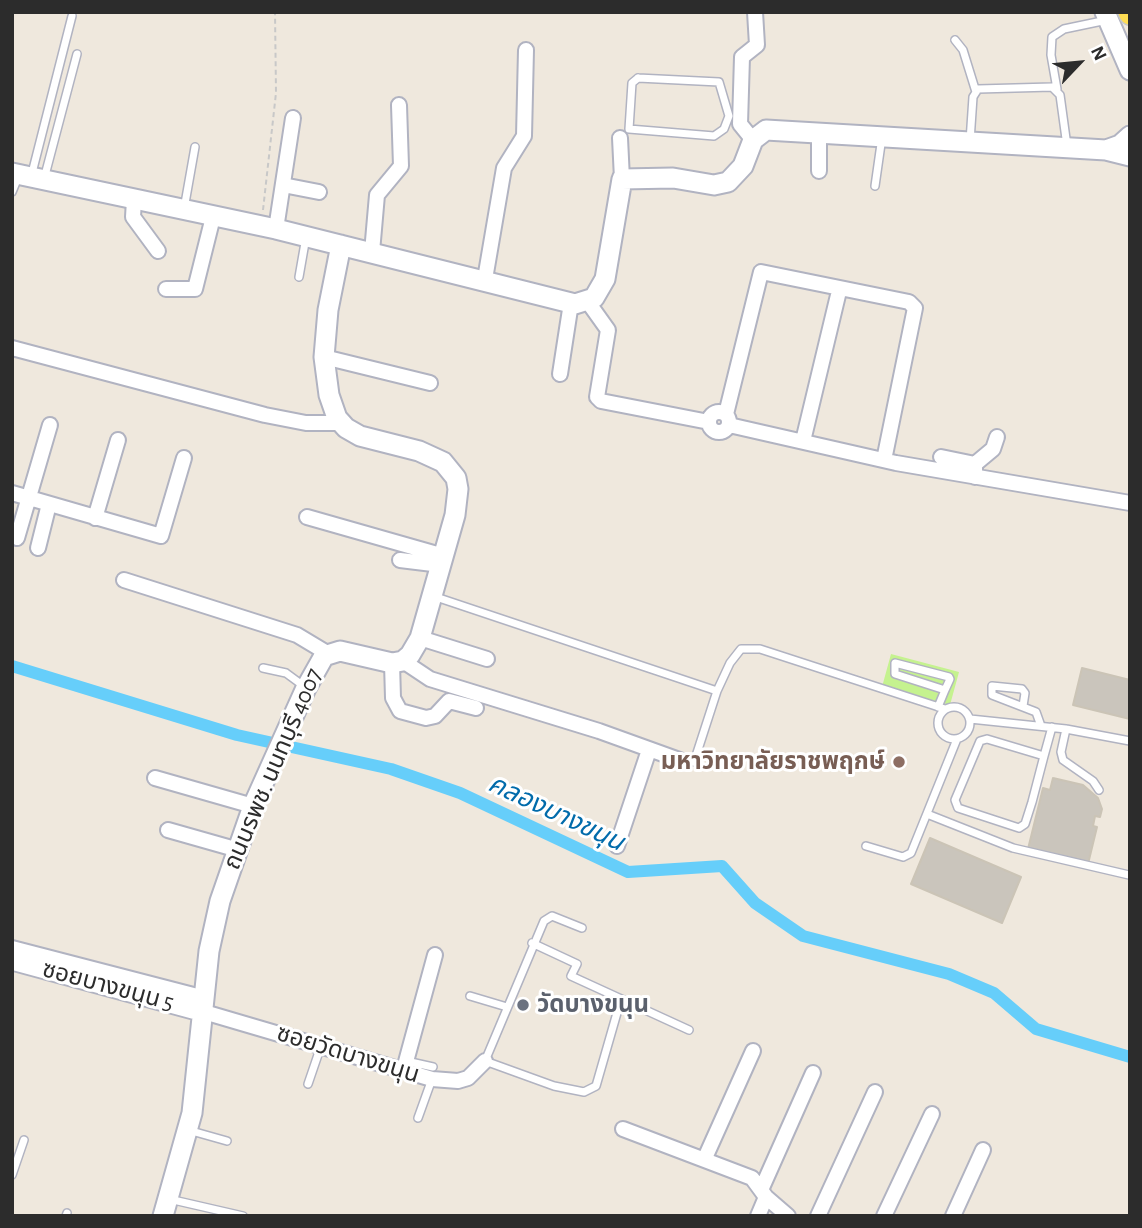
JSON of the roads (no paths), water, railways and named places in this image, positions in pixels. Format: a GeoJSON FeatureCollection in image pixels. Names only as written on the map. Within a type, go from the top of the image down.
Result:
{"type":"FeatureCollection","features":[{"type":"Feature","properties":{"kind":"street"},"geometry":{"type":"LineString","coordinates":[[753,140],[734,120],[742,57],[757,45],[755,12]]}},
{"type":"Feature","properties":{"kind":"street"},"geometry":{"type":"LineString","coordinates":[[1106,16],[1130,70]]}},
{"type":"Feature","properties":{"kind":"street"},"geometry":{"type":"LineString","coordinates":[[485,279],[506,162],[524,136],[526,50]]}},
{"type":"Feature","properties":{"kind":"street"},"geometry":{"type":"LineString","coordinates":[[372,252],[377,195],[401,166],[399,105]]}},
{"type":"Feature","properties":{"kind":"street"},"geometry":{"type":"LineString","coordinates":[[268,227],[283,185],[293,118]]}},
{"type":"Feature","properties":{"kind":"street"},"geometry":{"type":"LineString","coordinates":[[622,179],[673,178],[714,185],[728,182],[743,166],[753,140],[766,130],[1106,150],[1130,156]]}},
{"type":"Feature","properties":{"kind":"street"},"geometry":{"type":"LineString","coordinates":[[819,132],[820,171]]}},
{"type":"Feature","properties":{"kind":"street"},"geometry":{"type":"LineString","coordinates":[[1106,150],[1121,145],[1130,136]]}},
{"type":"Feature","properties":{"kind":"street"},"geometry":{"type":"LineString","coordinates":[[560,374],[579,302],[599,291],[605,279],[622,179],[620,138]]}},
{"type":"Feature","properties":{"kind":"street"},"geometry":{"type":"LineString","coordinates":[[23,180],[268,227],[579,302],[608,330],[596,391],[601,401],[709,422],[716,432],[725,431],[761,272],[839,290],[909,302],[915,308],[884,460]]}},
{"type":"Feature","properties":{"kind":"street"},"geometry":{"type":"LineString","coordinates":[[283,185],[319,192]]}},
{"type":"Feature","properties":{"kind":"street"},"geometry":{"type":"LineString","coordinates":[[134,200],[133,217],[158,251]]}},
{"type":"Feature","properties":{"kind":"street"},"geometry":{"type":"LineString","coordinates":[[166,289],[195,289],[213,217]]}},
{"type":"Feature","properties":{"kind":"street"},"geometry":{"type":"LineString","coordinates":[[340,424],[329,395],[324,358],[328,310],[341,245]]}},
{"type":"Feature","properties":{"kind":"street"},"geometry":{"type":"LineString","coordinates":[[803,441],[839,290]]}},
{"type":"Feature","properties":{"kind":"street"},"geometry":{"type":"LineString","coordinates":[[12,348],[265,415],[306,423],[340,424],[360,436],[433,456],[449,468],[456,478],[458,500],[420,638],[397,662],[393,698],[400,711],[426,719],[435,716],[449,701],[476,708]]}},
{"type":"Feature","properties":{"kind":"street"},"geometry":{"type":"LineString","coordinates":[[324,358],[430,383]]}},
{"type":"Feature","properties":{"kind":"street"},"geometry":{"type":"LineString","coordinates":[[727,420],[884,460],[975,470],[1130,503]]}},
{"type":"Feature","properties":{"kind":"street"},"geometry":{"type":"LineString","coordinates":[[17,538],[50,425]]}},
{"type":"Feature","properties":{"kind":"street"},"geometry":{"type":"LineString","coordinates":[[975,470],[993,449],[998,436]]}},
{"type":"Feature","properties":{"kind":"street"},"geometry":{"type":"LineString","coordinates":[[95,518],[118,440]]}},
{"type":"Feature","properties":{"kind":"street"},"geometry":{"type":"LineString","coordinates":[[941,457],[975,470]]}},
{"type":"Feature","properties":{"kind":"street"},"geometry":{"type":"LineString","coordinates":[[12,493],[161,536],[184,458]]}},
{"type":"Feature","properties":{"kind":"street"},"geometry":{"type":"LineString","coordinates":[[38,548],[49,504]]}},
{"type":"Feature","properties":{"kind":"street"},"geometry":{"type":"LineString","coordinates":[[307,517],[442,561]]}},
{"type":"Feature","properties":{"kind":"street"},"geometry":{"type":"LineString","coordinates":[[400,560],[442,561]]}},
{"type":"Feature","properties":{"kind":"street"},"geometry":{"type":"LineString","coordinates":[[124,580],[297,635],[327,653]]}},
{"type":"Feature","properties":{"kind":"street"},"geometry":{"type":"LineString","coordinates":[[420,638],[487,659]]}},
{"type":"Feature","properties":{"kind":"street","name":"ถนนรพช. นนทบุรี 4007"},"geometry":{"type":"LineString","coordinates":[[166,1207],[188,1130],[209,951],[235,849],[253,806],[306,688],[327,653],[340,651],[397,662]]}},
{"type":"Feature","properties":{"kind":"street"},"geometry":{"type":"LineString","coordinates":[[397,662],[430,679],[690,762]]}},
{"type":"Feature","properties":{"kind":"street"},"geometry":{"type":"LineString","coordinates":[[617,846],[649,750]]}},
{"type":"Feature","properties":{"kind":"street"},"geometry":{"type":"LineString","coordinates":[[155,778],[253,806]]}},
{"type":"Feature","properties":{"kind":"street"},"geometry":{"type":"LineString","coordinates":[[168,831],[235,849]]}},
{"type":"Feature","properties":{"kind":"street","name":"ซอยวัดบางขนุน"},"geometry":{"type":"LineString","coordinates":[[12,948],[204,1005],[321,1045],[458,1081],[468,1078],[485,1061]]}},
{"type":"Feature","properties":{"kind":"street"},"geometry":{"type":"LineString","coordinates":[[405,1065],[435,954]]}},
{"type":"Feature","properties":{"kind":"street","name":"ซอยบางขนุน 5"},"geometry":{"type":"LineString","coordinates":[[12,960],[204,1005]]}},
{"type":"Feature","properties":{"kind":"street"},"geometry":{"type":"LineString","coordinates":[[705,1158],[753,1051]]}},
{"type":"Feature","properties":{"kind":"street"},"geometry":{"type":"LineString","coordinates":[[758,1216],[763,1193],[813,1073]]}},
{"type":"Feature","properties":{"kind":"street"},"geometry":{"type":"LineString","coordinates":[[818,1216],[876,1092]]}},
{"type":"Feature","properties":{"kind":"street"},"geometry":{"type":"LineString","coordinates":[[884,1216],[932,1114]]}},
{"type":"Feature","properties":{"kind":"street"},"geometry":{"type":"LineString","coordinates":[[623,1129],[752,1178],[763,1193],[788,1216]]}},
{"type":"Feature","properties":{"kind":"street"},"geometry":{"type":"LineString","coordinates":[[953,1216],[983,1150]]}},
{"type":"Feature","properties":{"kind":"lane"},"geometry":{"type":"LineString","coordinates":[[23,180],[72,16]]}},
{"type":"Feature","properties":{"kind":"lane"},"geometry":{"type":"LineString","coordinates":[[1067,148],[1065,119],[1056,89],[1051,55],[1052,37],[1064,29],[1106,16]]}},
{"type":"Feature","properties":{"kind":"lane"},"geometry":{"type":"LineString","coordinates":[[955,40],[963,50],[976,92],[970,142]]}},
{"type":"Feature","properties":{"kind":"lane"},"geometry":{"type":"LineString","coordinates":[[23,180],[77,54]]}},
{"type":"Feature","properties":{"kind":"lane"},"geometry":{"type":"LineString","coordinates":[[638,78],[719,82],[734,120],[720,134],[714,136],[634,132],[628,124],[632,83],[638,78]]}},
{"type":"Feature","properties":{"kind":"lane"},"geometry":{"type":"LineString","coordinates":[[976,92],[989,87],[1056,89]]}},
{"type":"Feature","properties":{"kind":"lane"},"geometry":{"type":"LineString","coordinates":[[875,186],[883,136]]}},
{"type":"Feature","properties":{"kind":"lane"},"geometry":{"type":"LineString","coordinates":[[184,210],[195,146]]}},
{"type":"Feature","properties":{"kind":"lane"},"geometry":{"type":"LineString","coordinates":[[299,277],[306,237]]}},
{"type":"Feature","properties":{"kind":"lane"},"geometry":{"type":"LineString","coordinates":[[433,596],[717,691]]}},
{"type":"Feature","properties":{"kind":"lane"},"geometry":{"type":"LineString","coordinates":[[690,762],[717,691],[730,663],[741,649],[760,649],[941,708],[963,709],[970,719],[968,732],[957,739],[911,853],[906,857],[866,846]]}},
{"type":"Feature","properties":{"kind":"lane"},"geometry":{"type":"LineString","coordinates":[[945,690],[894,674],[895,663],[948,675],[945,690],[939,718],[940,729],[947,737],[957,739]]}},
{"type":"Feature","properties":{"kind":"lane"},"geometry":{"type":"LineString","coordinates":[[263,668],[286,673],[306,688]]}},
{"type":"Feature","properties":{"kind":"lane"},"geometry":{"type":"LineString","coordinates":[[1023,706],[1025,693],[1022,690],[992,685],[992,695],[1037,713],[1041,726]]}},
{"type":"Feature","properties":{"kind":"lane"},"geometry":{"type":"LineString","coordinates":[[970,719],[1052,727],[1130,741]]}},
{"type":"Feature","properties":{"kind":"lane"},"geometry":{"type":"LineString","coordinates":[[1044,756],[987,739],[980,741],[955,800],[958,808],[1023,827],[1044,756],[1052,727]]}},
{"type":"Feature","properties":{"kind":"lane"},"geometry":{"type":"LineString","coordinates":[[1066,729],[1061,752],[1063,760],[1093,781],[1099,790]]}},
{"type":"Feature","properties":{"kind":"lane"},"geometry":{"type":"LineString","coordinates":[[927,814],[1013,848],[1129,875]]}},
{"type":"Feature","properties":{"kind":"lane"},"geometry":{"type":"LineString","coordinates":[[582,928],[547,917],[532,943],[485,1061],[555,1086],[584,1092],[596,1086],[621,999]]}},
{"type":"Feature","properties":{"kind":"lane"},"geometry":{"type":"LineString","coordinates":[[532,943],[577,964],[571,976],[689,1030]]}},
{"type":"Feature","properties":{"kind":"lane"},"geometry":{"type":"LineString","coordinates":[[470,996],[507,1007]]}},
{"type":"Feature","properties":{"kind":"lane"},"geometry":{"type":"LineString","coordinates":[[308,1084],[321,1045]]}},
{"type":"Feature","properties":{"kind":"lane"},"geometry":{"type":"LineString","coordinates":[[418,1118],[432,1073]]}},
{"type":"Feature","properties":{"kind":"lane"},"geometry":{"type":"LineString","coordinates":[[188,1130],[227,1141]]}},
{"type":"Feature","properties":{"kind":"lane"},"geometry":{"type":"LineString","coordinates":[[12,1175],[24,1140]]}},
{"type":"Feature","properties":{"kind":"lane"},"geometry":{"type":"LineString","coordinates":[[166,1207],[243,1216]]}},
{"type":"Feature","properties":{"kind":"waterway","name":"คลองบางขนุน"},"geometry":{"type":"LineString","coordinates":[[12,666],[237,735],[391,769],[460,793],[628,872],[722,866],[755,903],[803,936],[949,974],[994,993],[1036,1029],[1130,1057]]}},
{"type":"Feature","properties":{"kind":"place","name":"มหาวิทยาลัยราชพฤกษ์"},"geometry":{"type":"Point","coordinates":[899,762]}},
{"type":"Feature","properties":{"kind":"place","name":"วัดบางขนุน"},"geometry":{"type":"Point","coordinates":[523,1005]}}]}
